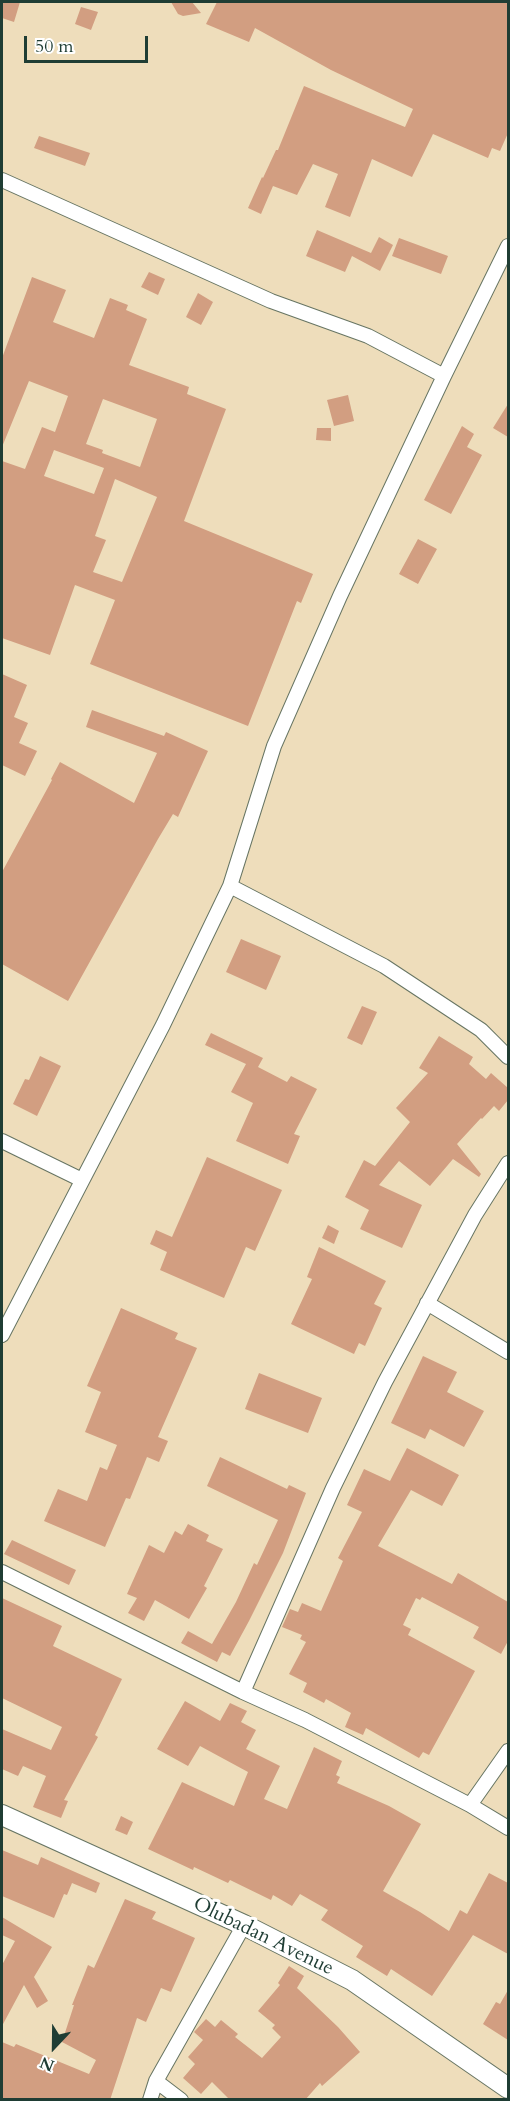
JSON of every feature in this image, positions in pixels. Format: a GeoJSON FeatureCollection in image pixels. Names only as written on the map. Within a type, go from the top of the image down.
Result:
{"type":"FeatureCollection","features":[{"type":"Feature","properties":{"kind":"street"},"geometry":{"type":"LineString","coordinates":[[2,180],[271,301],[368,336],[444,376]]}},
{"type":"Feature","properties":{"kind":"street"},"geometry":{"type":"LineString","coordinates":[[2,1335],[163,1026],[230,886],[274,746],[340,596],[508,246]]}},
{"type":"Feature","properties":{"kind":"street"},"geometry":{"type":"LineString","coordinates":[[230,886],[384,966],[481,1030],[508,1057]]}},
{"type":"Feature","properties":{"kind":"street"},"geometry":{"type":"LineString","coordinates":[[2,1141],[82,1180]]}},
{"type":"Feature","properties":{"kind":"street"},"geometry":{"type":"LineString","coordinates":[[243,1692],[333,1488],[385,1382],[475,1215],[508,1162]]}},
{"type":"Feature","properties":{"kind":"street"},"geometry":{"type":"LineString","coordinates":[[427,1303],[508,1352]]}},
{"type":"Feature","properties":{"kind":"street"},"geometry":{"type":"LineString","coordinates":[[2,1572],[243,1692],[305,1720],[470,1805],[508,1828]]}},
{"type":"Feature","properties":{"kind":"street"},"geometry":{"type":"LineString","coordinates":[[470,1805],[508,1752]]}},
{"type":"Feature","properties":{"kind":"street","name":"Olubadan Avenue"},"geometry":{"type":"LineString","coordinates":[[2,1815],[244,1925],[352,1980],[508,2088]]}},
{"type":"Feature","properties":{"kind":"street"},"geometry":{"type":"LineString","coordinates":[[150,2100],[156,2081],[244,1925]]}},
{"type":"Feature","properties":{"kind":"street"},"geometry":{"type":"LineString","coordinates":[[156,2081],[181,2100]]}},
{"type":"Feature","properties":{"kind":"building"},"geometry":{"type":"Polygon","coordinates":[[[2,2],[20,2],[14,22],[2,18],[2,2]]]}},
{"type":"Feature","properties":{"kind":"building"},"geometry":{"type":"Polygon","coordinates":[[[171,2],[192,2],[201,13],[183,16],[178,14],[171,2]]]}},
{"type":"Feature","properties":{"kind":"building"},"geometry":{"type":"Polygon","coordinates":[[[217,2],[508,2],[508,133],[500,151],[492,148],[488,158],[433,134],[412,177],[372,159],[350,217],[325,207],[338,174],[313,164],[297,195],[273,186],[261,214],[248,208],[262,177],[278,150],[304,86],[405,127],[413,109],[331,70],[255,28],[249,42],[206,24],[217,2]]]}},
{"type":"Feature","properties":{"kind":"building"},"geometry":{"type":"Polygon","coordinates":[[[81,7],[98,12],[91,30],[75,24],[81,7]]]}},
{"type":"Feature","properties":{"kind":"building"},"geometry":{"type":"Polygon","coordinates":[[[39,136],[90,153],[85,166],[34,148],[39,136]]]}},
{"type":"Feature","properties":{"kind":"building"},"geometry":{"type":"Polygon","coordinates":[[[317,230],[371,253],[379,237],[393,245],[380,271],[352,256],[345,272],[306,256],[317,230]]]}},
{"type":"Feature","properties":{"kind":"building"},"geometry":{"type":"Polygon","coordinates":[[[399,238],[448,256],[441,274],[392,256],[399,238]]]}},
{"type":"Feature","properties":{"kind":"building"},"geometry":{"type":"Polygon","coordinates":[[[149,272],[165,279],[158,295],[141,287],[149,272]]]}},
{"type":"Feature","properties":{"kind":"building"},"geometry":{"type":"Polygon","coordinates":[[[32,277],[66,290],[53,322],[94,338],[110,298],[128,305],[126,310],[147,319],[129,365],[189,387],[187,394],[226,409],[184,521],[313,574],[301,603],[297,601],[248,726],[90,664],[115,600],[75,585],[50,655],[2,638],[2,461],[25,469],[42,427],[55,432],[68,396],[29,381],[2,447],[2,358],[32,277]],[[103,399],[86,444],[103,450],[102,453],[140,467],[157,419],[103,399]],[[54,450],[44,476],[94,494],[104,468],[54,450]],[[115,479],[95,536],[106,540],[93,572],[122,582],[157,497],[115,479]]]}},
{"type":"Feature","properties":{"kind":"building"},"geometry":{"type":"Polygon","coordinates":[[[198,293],[213,302],[201,325],[186,317],[198,293]]]}},
{"type":"Feature","properties":{"kind":"building"},"geometry":{"type":"Polygon","coordinates":[[[348,395],[354,421],[334,426],[327,400],[348,395]]]}},
{"type":"Feature","properties":{"kind":"building"},"geometry":{"type":"Polygon","coordinates":[[[508,404],[508,437],[493,428],[508,404]]]}},
{"type":"Feature","properties":{"kind":"building"},"geometry":{"type":"Polygon","coordinates":[[[462,426],[474,434],[467,447],[482,455],[451,514],[424,500],[462,426]]]}},
{"type":"Feature","properties":{"kind":"building"},"geometry":{"type":"Polygon","coordinates":[[[317,428],[331,428],[331,441],[316,440],[317,428]]]}},
{"type":"Feature","properties":{"kind":"building"},"geometry":{"type":"Polygon","coordinates":[[[418,539],[437,549],[418,584],[399,574],[418,539]]]}},
{"type":"Feature","properties":{"kind":"building"},"geometry":{"type":"Polygon","coordinates":[[[2,674],[27,685],[14,717],[28,723],[19,743],[37,751],[25,776],[2,765],[2,674]]]}},
{"type":"Feature","properties":{"kind":"building"},"geometry":{"type":"Polygon","coordinates":[[[92,710],[164,736],[166,732],[208,751],[178,817],[173,814],[158,839],[68,1001],[2,964],[2,872],[60,762],[134,803],[157,753],[86,727],[92,710]]]}},
{"type":"Feature","properties":{"kind":"building"},"geometry":{"type":"Polygon","coordinates":[[[241,939],[281,956],[266,990],[226,972],[241,939]]]}},
{"type":"Feature","properties":{"kind":"building"},"geometry":{"type":"Polygon","coordinates":[[[362,1006],[377,1012],[362,1045],[347,1038],[362,1006]]]}},
{"type":"Feature","properties":{"kind":"building"},"geometry":{"type":"Polygon","coordinates":[[[211,1033],[263,1058],[258,1067],[287,1082],[291,1076],[317,1089],[294,1134],[300,1136],[288,1164],[236,1141],[253,1103],[231,1092],[246,1064],[205,1045],[211,1033]]]}},
{"type":"Feature","properties":{"kind":"building"},"geometry":{"type":"Polygon","coordinates":[[[439,1036],[473,1057],[469,1064],[486,1079],[491,1073],[508,1088],[508,1100],[499,1111],[494,1106],[457,1144],[481,1174],[479,1177],[453,1159],[430,1186],[399,1161],[379,1185],[422,1205],[402,1248],[360,1229],[369,1210],[345,1197],[364,1160],[375,1166],[410,1122],[396,1108],[428,1073],[419,1068],[439,1036]]]}},
{"type":"Feature","properties":{"kind":"building"},"geometry":{"type":"Polygon","coordinates":[[[40,1056],[61,1066],[37,1116],[13,1104],[25,1079],[29,1080],[40,1056]]]}},
{"type":"Feature","properties":{"kind":"building"},"geometry":{"type":"Polygon","coordinates":[[[207,1157],[282,1190],[255,1251],[246,1247],[224,1298],[160,1270],[167,1252],[150,1244],[156,1230],[172,1237],[207,1157]]]}},
{"type":"Feature","properties":{"kind":"building"},"geometry":{"type":"Polygon","coordinates":[[[328,1225],[339,1231],[334,1244],[322,1238],[328,1225]]]}},
{"type":"Feature","properties":{"kind":"building"},"geometry":{"type":"Polygon","coordinates":[[[319,1247],[386,1281],[374,1304],[382,1308],[365,1346],[359,1343],[354,1354],[291,1324],[312,1279],[307,1277],[319,1247]]]}},
{"type":"Feature","properties":{"kind":"building"},"geometry":{"type":"Polygon","coordinates":[[[121,1308],[178,1333],[175,1339],[197,1348],[158,1437],[168,1441],[159,1462],[147,1457],[130,1499],[126,1498],[105,1547],[44,1521],[58,1489],[87,1501],[100,1467],[107,1470],[117,1445],[85,1432],[101,1392],[87,1386],[121,1308]]]}},
{"type":"Feature","properties":{"kind":"building"},"geometry":{"type":"Polygon","coordinates":[[[423,1356],[457,1372],[447,1392],[484,1411],[464,1447],[430,1429],[425,1439],[391,1423],[423,1356]]]}},
{"type":"Feature","properties":{"kind":"building"},"geometry":{"type":"Polygon","coordinates":[[[259,1373],[322,1398],[308,1433],[245,1409],[259,1373]]]}},
{"type":"Feature","properties":{"kind":"building"},"geometry":{"type":"Polygon","coordinates":[[[407,1448],[459,1475],[442,1506],[411,1490],[378,1546],[452,1584],[458,1573],[508,1602],[508,1641],[501,1654],[473,1638],[479,1627],[422,1597],[420,1600],[416,1598],[403,1625],[411,1629],[408,1635],[475,1671],[429,1755],[423,1752],[419,1758],[366,1728],[363,1735],[345,1727],[351,1713],[326,1699],[324,1703],[303,1692],[307,1683],[289,1674],[306,1642],[300,1639],[302,1635],[282,1627],[290,1609],[298,1612],[302,1603],[321,1611],[343,1561],[338,1558],[362,1512],[347,1505],[364,1469],[390,1481],[407,1448]]]}},
{"type":"Feature","properties":{"kind":"building"},"geometry":{"type":"Polygon","coordinates":[[[220,1457],[287,1489],[289,1485],[306,1493],[283,1553],[249,1621],[230,1656],[222,1652],[217,1662],[181,1643],[188,1631],[212,1644],[236,1602],[254,1563],[257,1565],[278,1520],[207,1486],[220,1457]]]}},
{"type":"Feature","properties":{"kind":"building"},"geometry":{"type":"Polygon","coordinates":[[[188,1524],[209,1535],[206,1541],[223,1549],[204,1586],[207,1588],[189,1619],[155,1600],[144,1621],[128,1613],[137,1598],[127,1594],[149,1545],[164,1553],[175,1531],[182,1535],[188,1524]]]}},
{"type":"Feature","properties":{"kind":"building"},"geometry":{"type":"Polygon","coordinates":[[[12,1540],[76,1570],[69,1585],[4,1554],[12,1540]]]}},
{"type":"Feature","properties":{"kind":"building"},"geometry":{"type":"Polygon","coordinates":[[[2,1598],[62,1626],[53,1646],[122,1679],[95,1735],[98,1737],[64,1800],[68,1801],[61,1818],[33,1807],[46,1776],[23,1766],[18,1776],[2,1769],[2,1729],[51,1750],[62,1727],[2,1698],[2,1598]]]}},
{"type":"Feature","properties":{"kind":"building"},"geometry":{"type":"Polygon","coordinates":[[[185,1701],[220,1721],[230,1703],[247,1711],[241,1722],[256,1730],[246,1749],[280,1766],[264,1799],[287,1809],[314,1747],[342,1761],[336,1775],[340,1777],[337,1783],[389,1806],[421,1824],[383,1891],[449,1931],[460,1910],[467,1914],[489,1873],[508,1883],[508,1954],[473,1935],[432,1996],[391,1969],[387,1976],[356,1957],[363,1946],[321,1920],[328,1910],[300,1894],[292,1906],[273,1895],[271,1900],[230,1880],[228,1883],[194,1867],[193,1870],[148,1849],[182,1782],[234,1806],[248,1772],[200,1746],[188,1766],[157,1749],[185,1701]]]}},
{"type":"Feature","properties":{"kind":"building"},"geometry":{"type":"Polygon","coordinates":[[[121,1816],[133,1822],[127,1835],[115,1830],[121,1816]]]}},
{"type":"Feature","properties":{"kind":"building"},"geometry":{"type":"Polygon","coordinates":[[[2,1850],[38,1865],[41,1857],[100,1883],[96,1893],[72,1883],[67,1895],[64,1894],[54,1918],[2,1896],[2,1850]]]}},
{"type":"Feature","properties":{"kind":"building"},"geometry":{"type":"Polygon","coordinates":[[[125,1899],[156,1912],[152,1919],[195,1938],[171,1992],[161,1988],[146,2022],[137,2018],[110,2100],[2,2100],[2,2042],[14,2047],[16,2044],[89,2074],[96,2060],[62,2042],[74,2005],[72,2005],[88,1965],[94,1968],[125,1899]]]}},
{"type":"Feature","properties":{"kind":"building"},"geometry":{"type":"Polygon","coordinates":[[[2,1917],[52,1947],[34,1977],[48,2001],[37,2008],[24,1985],[2,2026],[2,1965],[15,1941],[2,1935],[2,1917]]]}},
{"type":"Feature","properties":{"kind":"building"},"geometry":{"type":"Polygon","coordinates":[[[289,1966],[304,1976],[297,1988],[338,2027],[360,2052],[322,2086],[320,2083],[305,2100],[230,2100],[212,2082],[201,2094],[183,2078],[195,2064],[188,2057],[203,2040],[194,2032],[206,2019],[215,2027],[221,2020],[238,2034],[235,2037],[262,2058],[281,2037],[272,2028],[275,2025],[258,2011],[280,1985],[278,1983],[289,1966]]]}},
{"type":"Feature","properties":{"kind":"building"},"geometry":{"type":"Polygon","coordinates":[[[508,1990],[508,2040],[483,2024],[496,2002],[500,2004],[508,1990]]]}}]}
